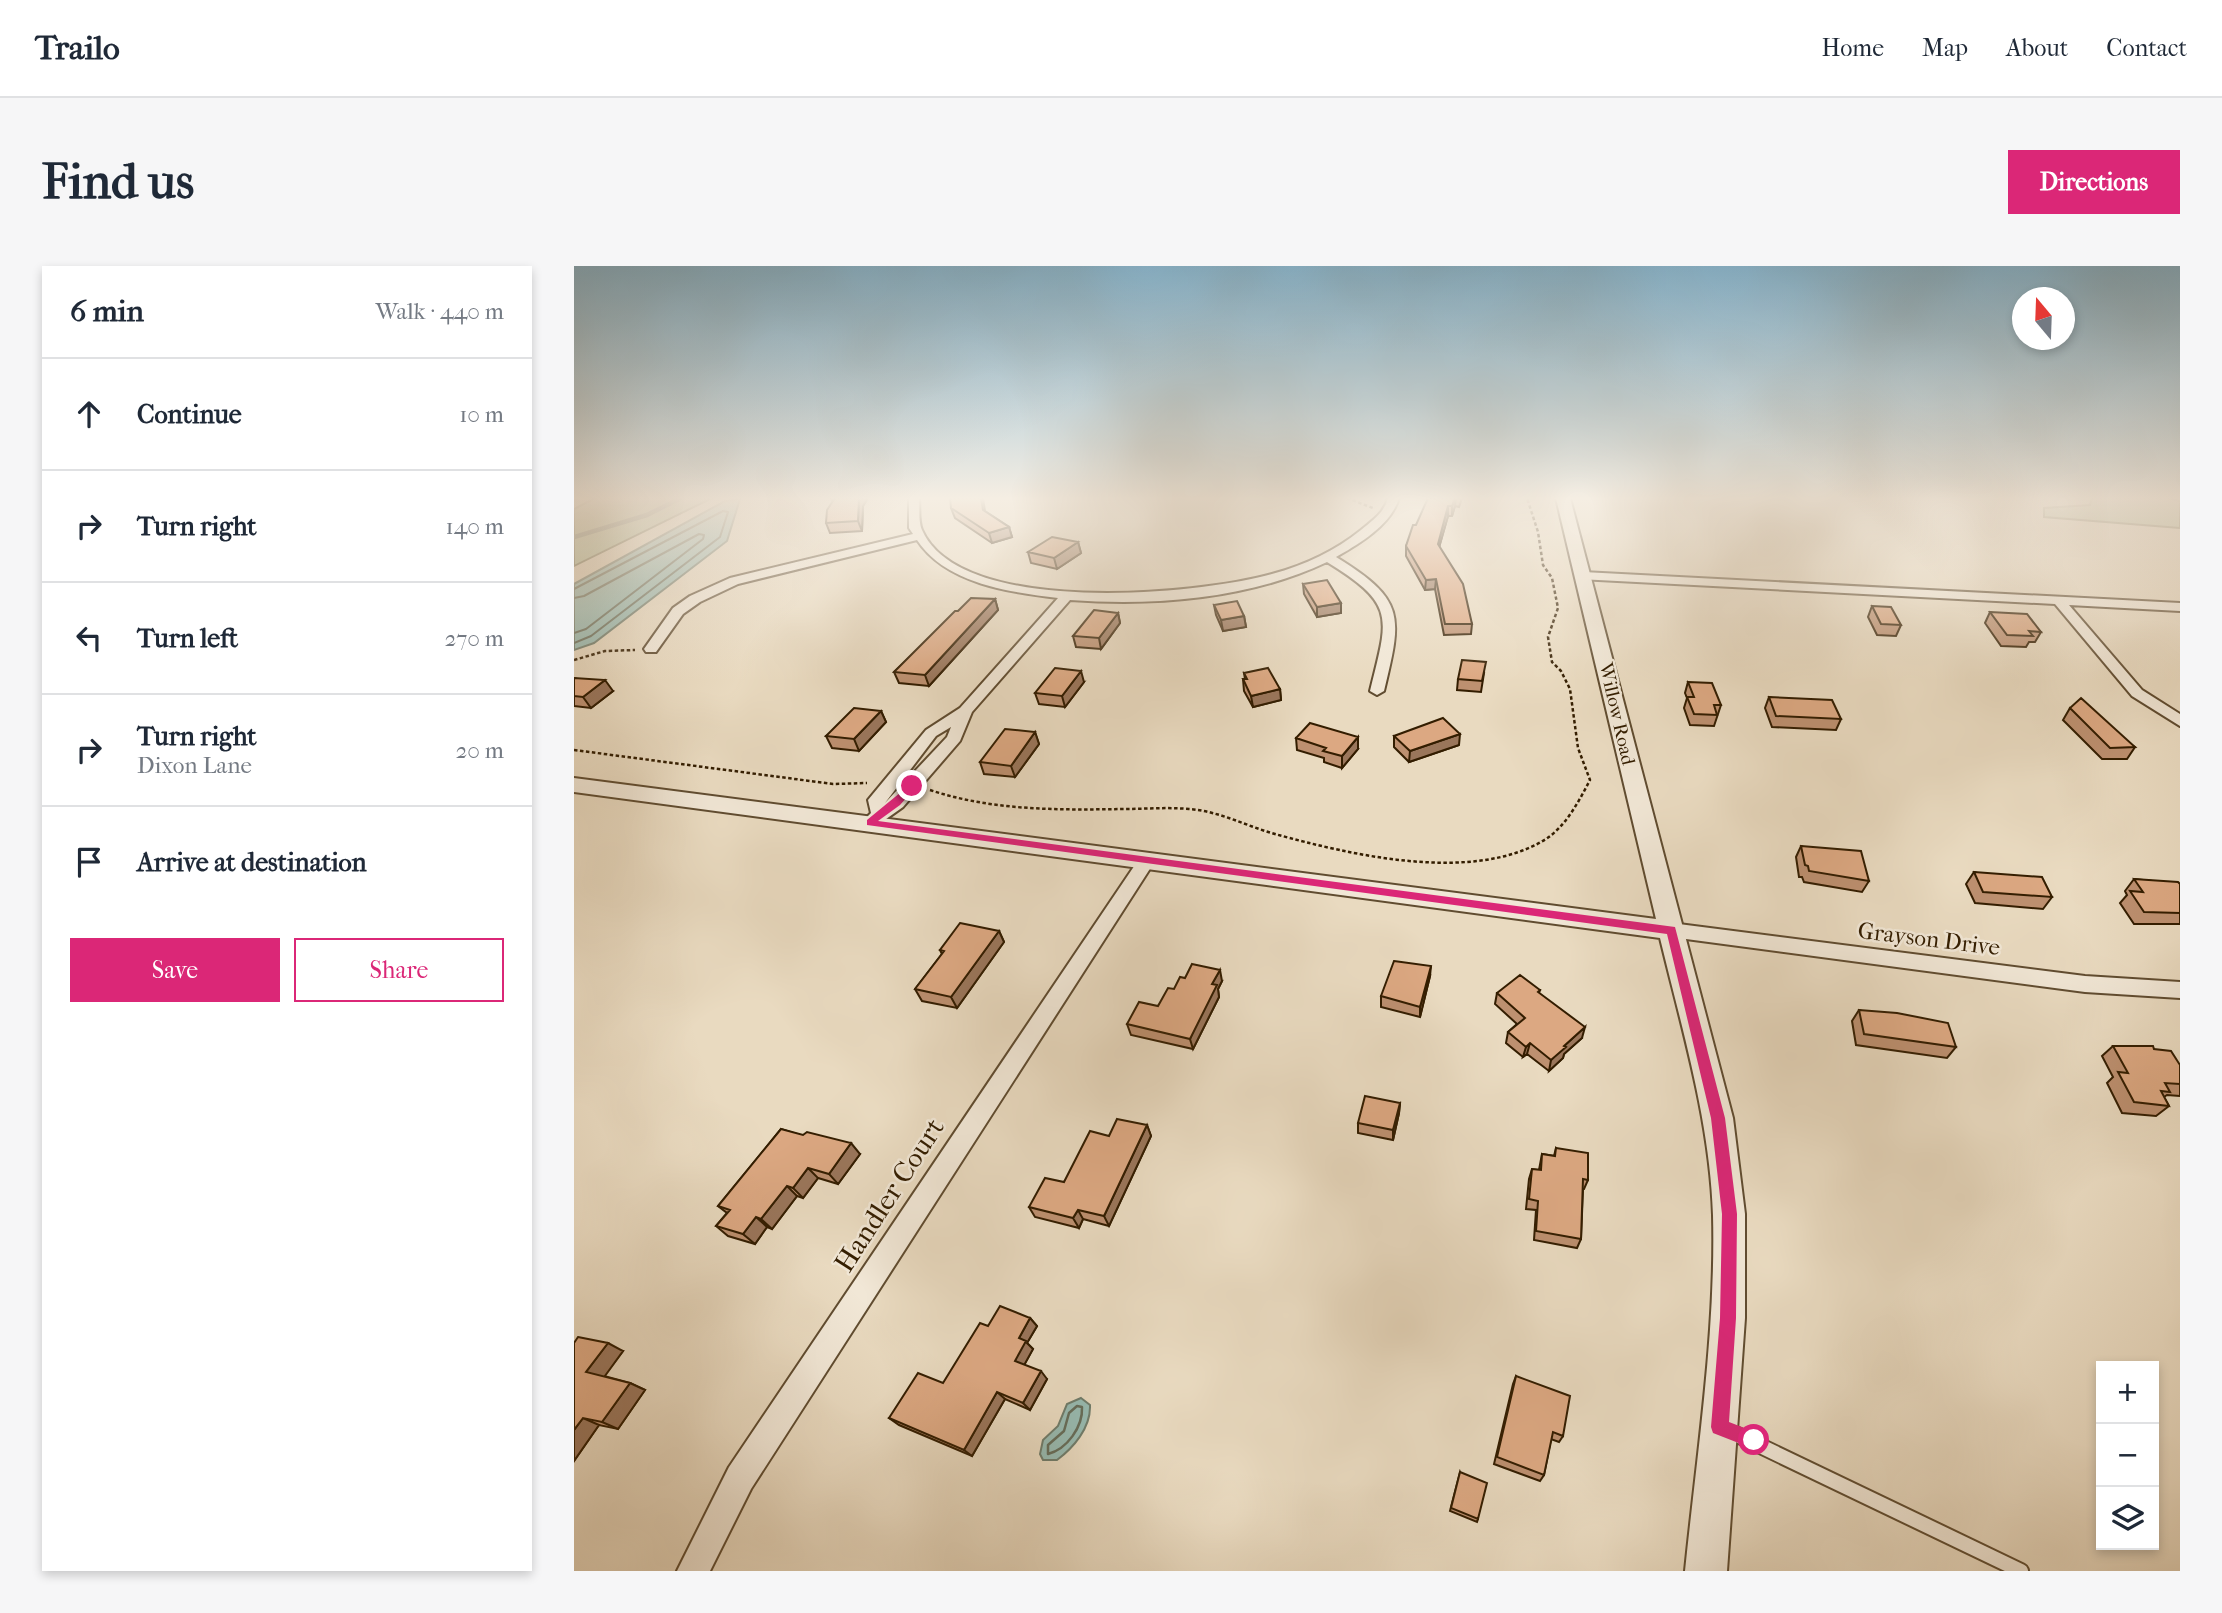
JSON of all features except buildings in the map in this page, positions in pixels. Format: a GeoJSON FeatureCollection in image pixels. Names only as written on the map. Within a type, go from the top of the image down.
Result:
{"type":"FeatureCollection","features":[{"type":"Feature","properties":{"kind":"street"},"geometry":{"type":"LineString","coordinates":[[651,649],[678,611],[695,599],[734,581],[826,559]]}},
{"type":"Feature","properties":{"kind":"street"},"geometry":{"type":"LineString","coordinates":[[940,559],[963,573],[1066,597],[1131,598],[1191,593],[1293,572],[1327,559]]}},
{"type":"Feature","properties":{"kind":"street"},"geometry":{"type":"LineString","coordinates":[[1330,559],[1370,583],[1387,605],[1391,616],[1392,628],[1377,691]]}},
{"type":"Feature","properties":{"kind":"street","name":"Willow Road"},"geometry":{"type":"LineString","coordinates":[[1579,559],[1718,1118],[1729,1214],[1728,1318],[1706,1571]]}},
{"type":"Feature","properties":{"kind":"street"},"geometry":{"type":"LineString","coordinates":[[1583,576],[2180,607]]}},
{"type":"Feature","properties":{"kind":"street"},"geometry":{"type":"LineString","coordinates":[[875,818],[897,803],[954,737],[965,711],[1066,597]]}},
{"type":"Feature","properties":{"kind":"street"},"geometry":{"type":"LineString","coordinates":[[2059,601],[2128,685],[2180,721]]}},
{"type":"Feature","properties":{"kind":"street"},"geometry":{"type":"LineString","coordinates":[[574,785],[875,818],[1147,860],[1671,930]]}},
{"type":"Feature","properties":{"kind":"street","name":"Handler Court"},"geometry":{"type":"LineString","coordinates":[[693,1571],[740,1478],[1147,860]]}},
{"type":"Feature","properties":{"kind":"street","name":"Grayson Drive"},"geometry":{"type":"LineString","coordinates":[[1671,930],[2085,984],[2180,990]]}},
{"type":"Feature","properties":{"kind":"lane"},"geometry":{"type":"LineString","coordinates":[[1720,1427],[1754,1440],[2021,1571]]}},
{"type":"Feature","properties":{"kind":"path"},"geometry":{"type":"LineString","coordinates":[[926,788],[957,800],[1063,810],[1147,808],[1209,812],[1323,846],[1396,859],[1482,860],[1515,854],[1547,839],[1559,827],[1590,780],[1577,744],[1575,714],[1566,674],[1552,662],[1548,637],[1558,608],[1552,578],[1542,559]]}},
{"type":"Feature","properties":{"kind":"path"},"geometry":{"type":"LineString","coordinates":[[574,660],[605,651],[651,649]]}},
{"type":"Feature","properties":{"kind":"path"},"geometry":{"type":"LineString","coordinates":[[574,750],[833,784],[874,782]]}},
{"type":"Feature","properties":{"kind":"green space"},"geometry":{"type":"Polygon","coordinates":[[[574,559],[588,559],[574,566],[574,559]]]}},
{"type":"Feature","properties":{"kind":"water"},"geometry":{"type":"Polygon","coordinates":[[[620,559],[704,559],[594,643],[574,650],[574,584],[620,559]]]}},
{"type":"Feature","properties":{"kind":"water"},"geometry":{"type":"Polygon","coordinates":[[[1081,1398],[1090,1405],[1090,1413],[1080,1437],[1057,1460],[1043,1460],[1040,1454],[1043,1440],[1058,1426],[1067,1404],[1081,1398]]]}},
{"type":"Feature","properties":{"kind":"route"},"geometry":{"type":"LineString","coordinates":[[912,786],[897,803],[879,813],[870,823],[1671,930],[1718,1118],[1729,1214],[1728,1318],[1720,1427],[1754,1440]]}}]}
